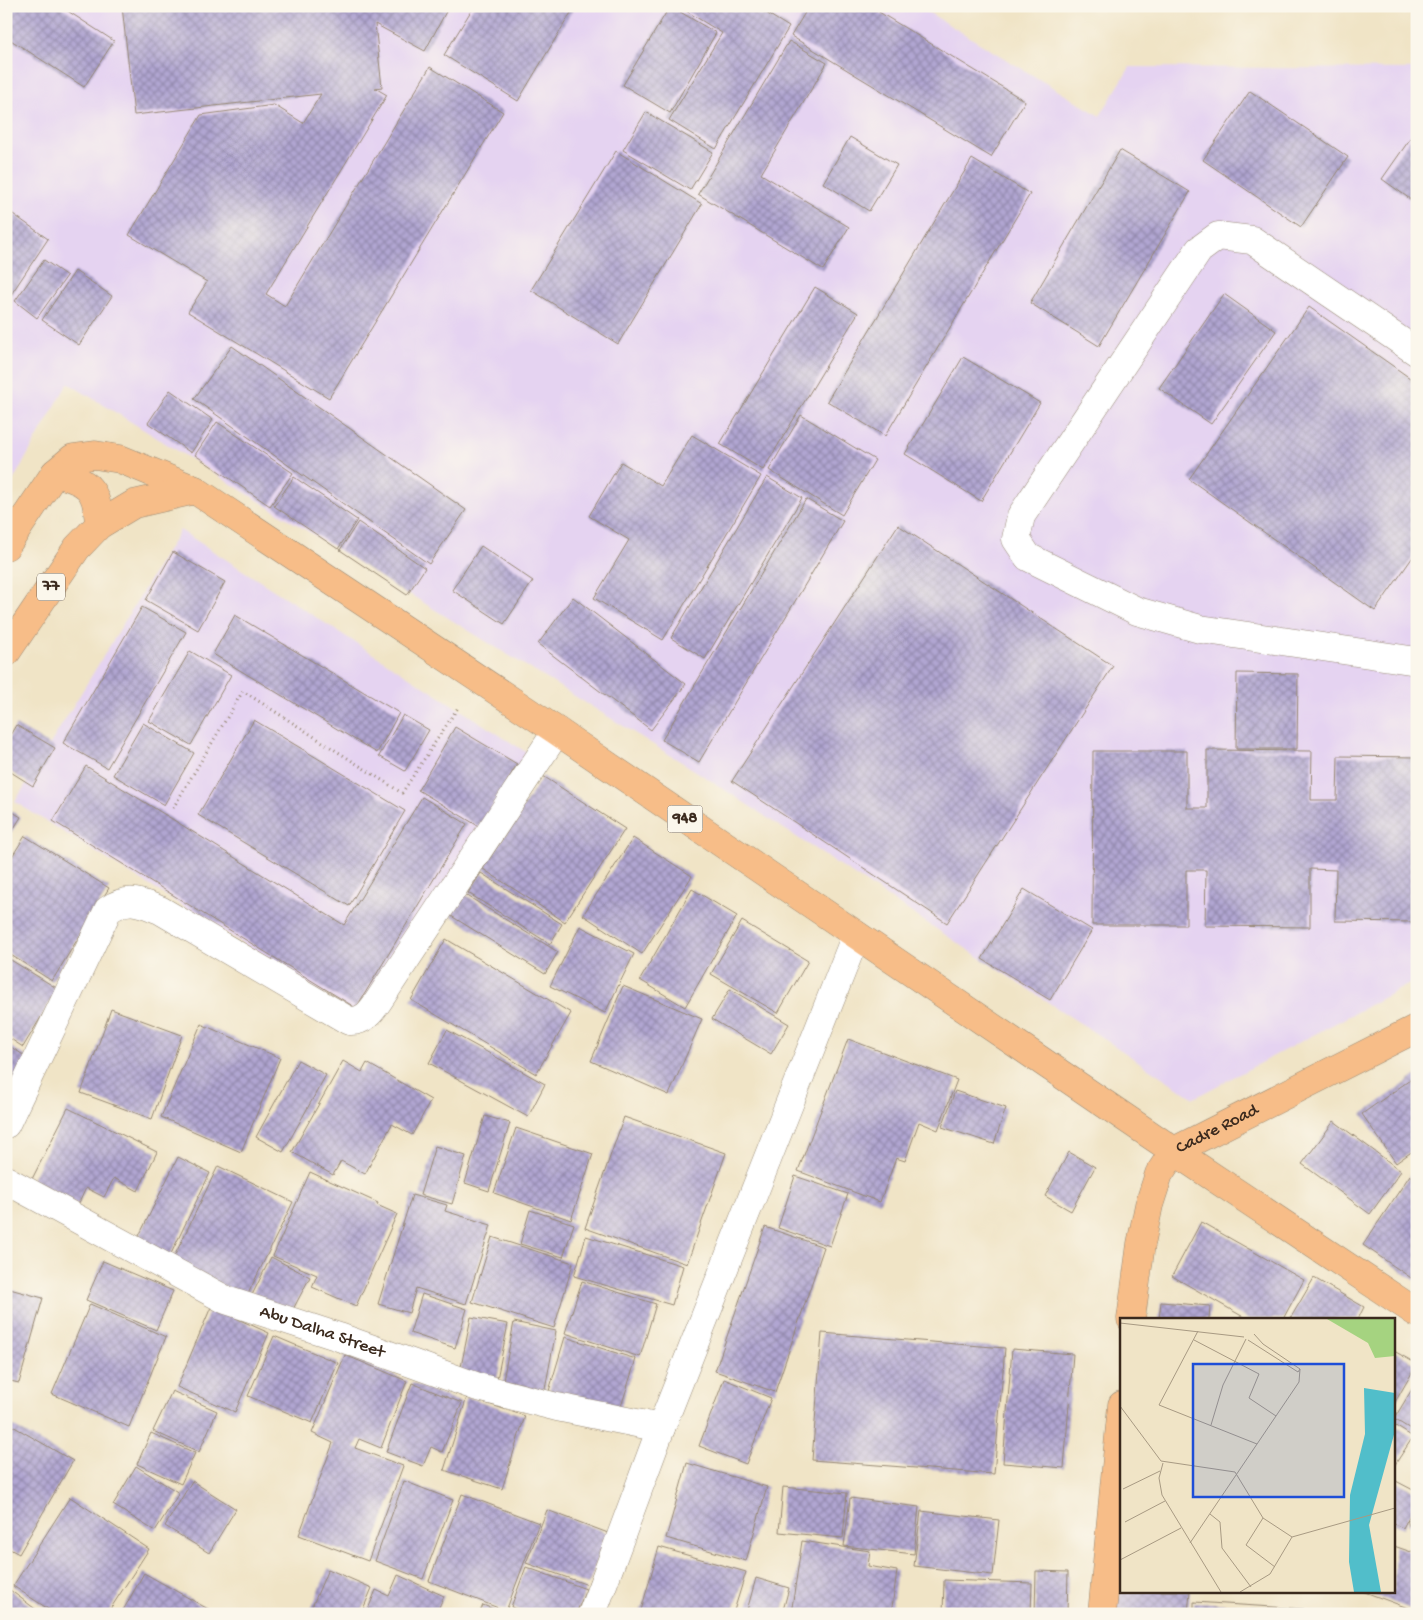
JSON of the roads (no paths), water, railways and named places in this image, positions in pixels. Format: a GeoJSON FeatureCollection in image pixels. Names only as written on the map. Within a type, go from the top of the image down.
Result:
{"type":"FeatureCollection","features":[{"type":"Feature","properties":{"kind":"main road"},"geometry":{"type":"LineString","coordinates":[[6,546],[55,473],[73,458],[95,455],[120,459],[195,490]]}},
{"type":"Feature","properties":{"kind":"main road"},"geometry":{"type":"LineString","coordinates":[[55,473],[75,478],[92,491],[98,505],[99,525]]}},
{"type":"Feature","properties":{"kind":"main road","name":"77"},"geometry":{"type":"LineString","coordinates":[[6,653],[77,548],[99,525],[134,504],[195,490]]}},
{"type":"Feature","properties":{"kind":"main road","name":"948"},"geometry":{"type":"LineString","coordinates":[[195,490],[557,731],[1174,1151],[1417,1313]]}},
{"type":"Feature","properties":{"kind":"main road","name":"Cadre Road"},"geometry":{"type":"LineString","coordinates":[[1131,1318],[1141,1244],[1150,1205],[1159,1174],[1174,1151],[1417,1028]]}},
{"type":"Feature","properties":{"kind":"main road"},"geometry":{"type":"LineString","coordinates":[[1102,1614],[1120,1427]]}},
{"type":"Feature","properties":{"kind":"street"},"geometry":{"type":"LineString","coordinates":[[1417,352],[1252,240],[1218,236],[1199,250],[1032,499],[1021,516],[1016,539],[1028,557],[1137,611],[1200,629],[1417,661]]}},
{"type":"Feature","properties":{"kind":"street"},"geometry":{"type":"LineString","coordinates":[[6,1124],[108,910],[128,901],[138,901],[160,910],[349,1021],[364,1019],[372,1011],[557,731]]}},
{"type":"Feature","properties":{"kind":"street"},"geometry":{"type":"LineString","coordinates":[[592,1614],[661,1428],[856,935]]}},
{"type":"Feature","properties":{"kind":"street","name":"Abu Dalha Street"},"geometry":{"type":"LineString","coordinates":[[6,1180],[226,1300],[339,1337],[478,1387],[557,1407],[661,1428]]}}]}
